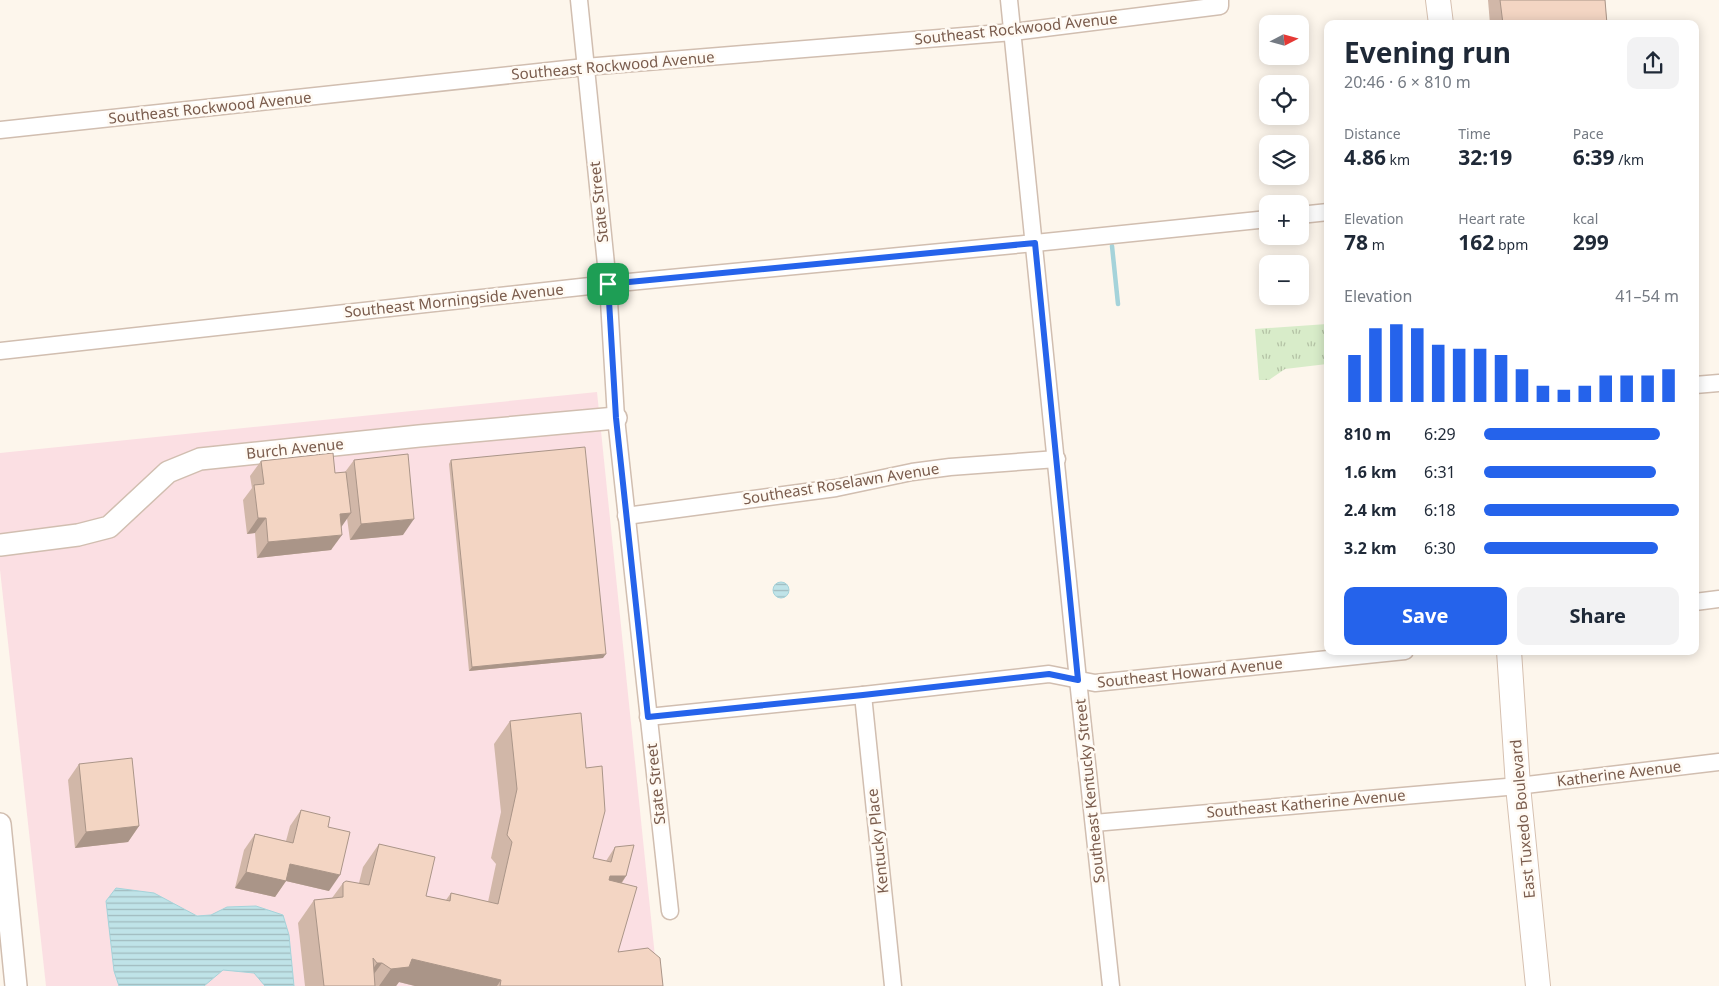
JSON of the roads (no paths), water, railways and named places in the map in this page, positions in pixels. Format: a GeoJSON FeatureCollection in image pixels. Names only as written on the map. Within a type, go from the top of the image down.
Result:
{"type":"FeatureCollection","features":[{"type":"Feature","properties":{"kind":"main road"},"geometry":{"type":"LineString","coordinates":[[1438,0],[1440,20]]}},
{"type":"Feature","properties":{"kind":"main road","name":"East Tuxedo Boulevard"},"geometry":{"type":"LineString","coordinates":[[1509,655],[1518,786],[1538,986]]}},
{"type":"Feature","properties":{"kind":"street","name":"State Street"},"geometry":{"type":"LineString","coordinates":[[579,0],[608,284],[616,418],[670,911]]}},
{"type":"Feature","properties":{"kind":"street","name":"Southeast Kentucky Street"},"geometry":{"type":"LineString","coordinates":[[1009,0],[1111,986]]}},
{"type":"Feature","properties":{"kind":"street","name":"Southeast Rockwood Avenue"},"geometry":{"type":"LineString","coordinates":[[0,130],[585,67],[1013,32],[1220,6],[1220,0]]}},
{"type":"Feature","properties":{"kind":"street"},"geometry":{"type":"LineString","coordinates":[[1309,214],[1324,212]]}},
{"type":"Feature","properties":{"kind":"street","name":"Southeast Morningside Avenue"},"geometry":{"type":"LineString","coordinates":[[0,351],[608,284],[1259,220]]}},
{"type":"Feature","properties":{"kind":"street"},"geometry":{"type":"LineString","coordinates":[[1699,385],[1719,383]]}},
{"type":"Feature","properties":{"kind":"street","name":"Burch Avenue"},"geometry":{"type":"LineString","coordinates":[[0,545],[78,535],[109,527],[168,472],[200,459],[616,418]]}},
{"type":"Feature","properties":{"kind":"street","name":"Southeast Roselawn Avenue"},"geometry":{"type":"LineString","coordinates":[[626,516],[836,488],[950,466],[1056,459]]}},
{"type":"Feature","properties":{"kind":"street"},"geometry":{"type":"LineString","coordinates":[[1699,602],[1719,599]]}},
{"type":"Feature","properties":{"kind":"street","name":"Southeast Howard Avenue"},"geometry":{"type":"LineString","coordinates":[[648,717],[1049,674],[1095,683],[1366,655]]}},
{"type":"Feature","properties":{"kind":"street","name":"Kentucky Place"},"geometry":{"type":"LineString","coordinates":[[863,695],[893,986]]}},
{"type":"Feature","properties":{"kind":"street","name":"Katherine Avenue"},"geometry":{"type":"LineString","coordinates":[[1518,786],[1719,762]]}},
{"type":"Feature","properties":{"kind":"street","name":"Southeast Katherine Avenue"},"geometry":{"type":"LineString","coordinates":[[1094,823],[1518,786]]}},
{"type":"Feature","properties":{"kind":"street"},"geometry":{"type":"LineString","coordinates":[[0,824],[16,986]]}},
{"type":"Feature","properties":{"kind":"water"},"geometry":{"type":"Polygon","coordinates":[[[781,582],[787,584],[789,590],[787,596],[781,598],[775,596],[773,590],[775,584],[781,582]]]}},
{"type":"Feature","properties":{"kind":"water"},"geometry":{"type":"Polygon","coordinates":[[[116,888],[154,893],[197,916],[211,915],[227,907],[256,906],[283,915],[289,935],[294,986],[265,986],[254,973],[223,970],[204,986],[119,986],[114,971],[106,901],[116,888]]]}},
{"type":"Feature","properties":{"kind":"waterway"},"geometry":{"type":"LineString","coordinates":[[1112,246],[1118,304]]}}]}
